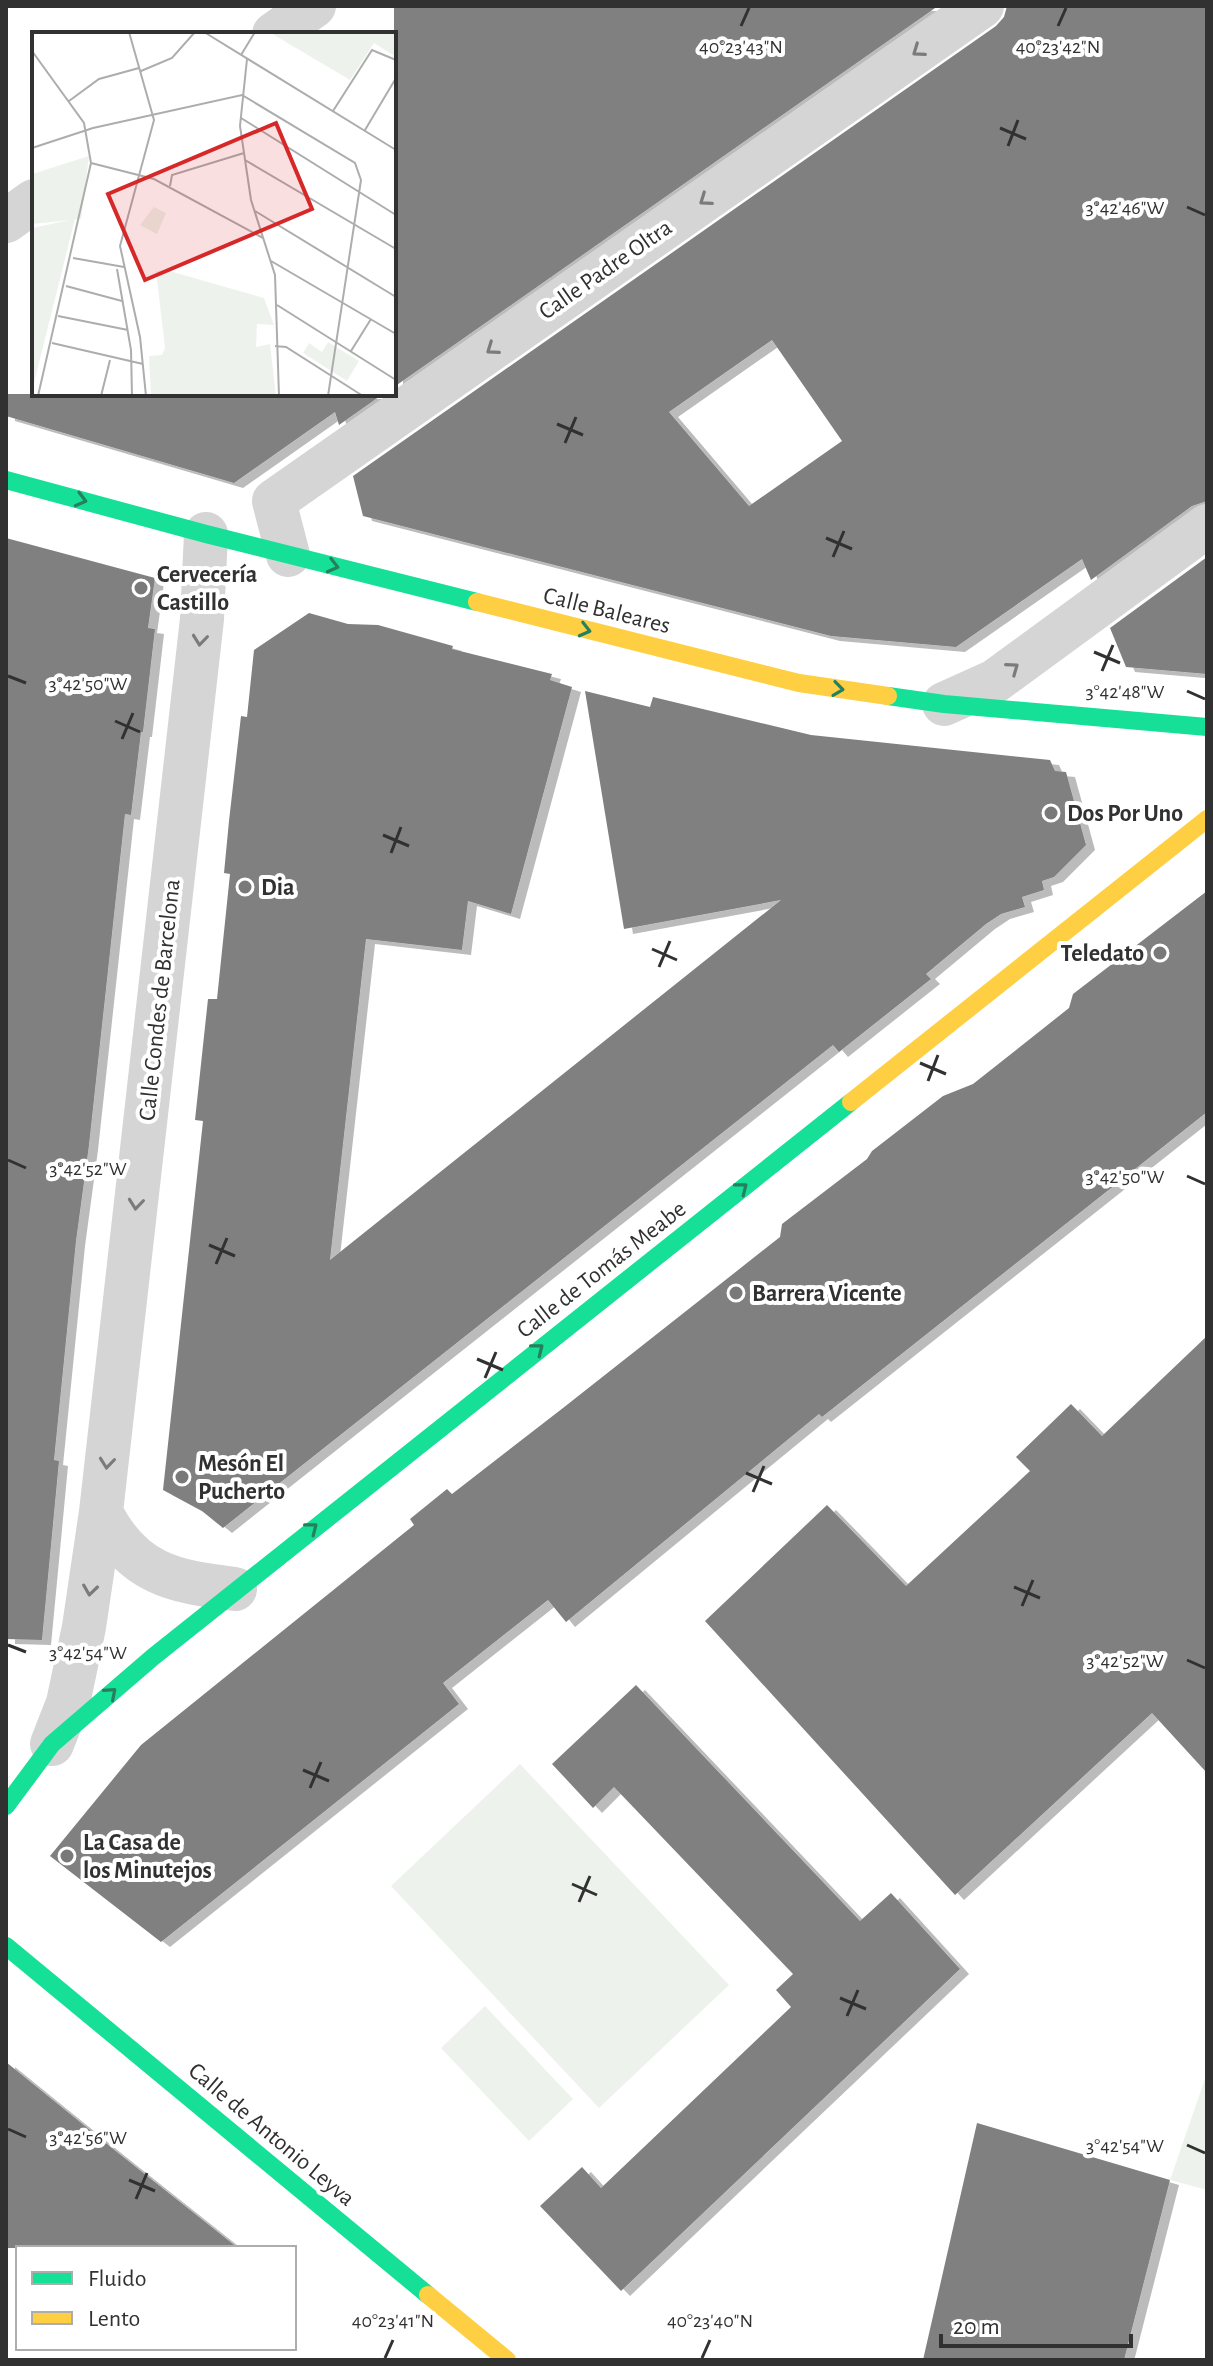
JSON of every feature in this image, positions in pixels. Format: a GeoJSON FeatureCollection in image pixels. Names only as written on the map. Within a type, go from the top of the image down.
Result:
{"type":"FeatureCollection","features":[{"type":"Feature","properties":{"kind":"street"},"geometry":{"type":"LineString","coordinates":[[277,32],[314,6]]}},
{"type":"Feature","properties":{"kind":"street","name":"Calle Padre Oltra"},"geometry":{"type":"LineString","coordinates":[[288,555],[274,501],[982,6]]}},
{"type":"Feature","properties":{"kind":"street"},"geometry":{"type":"LineString","coordinates":[[6,221],[32,202]]}},
{"type":"Feature","properties":{"kind":"street","name":"Calle Baleares"},"geometry":{"type":"LineString","coordinates":[[6,480],[288,555],[799,683],[944,704],[1207,727]]}},
{"type":"Feature","properties":{"kind":"street"},"geometry":{"type":"LineString","coordinates":[[944,704],[995,681],[1207,526]]}},
{"type":"Feature","properties":{"kind":"street","name":"Calle Condes de Barcelona"},"geometry":{"type":"LineString","coordinates":[[52,1744],[68,1703],[75,1673],[101,1512],[202,619],[206,534]]}},
{"type":"Feature","properties":{"kind":"street","name":"Calle de Tomás Meabe"},"geometry":{"type":"LineString","coordinates":[[6,1806],[52,1744],[235,1589],[1207,819]]}},
{"type":"Feature","properties":{"kind":"street"},"geometry":{"type":"LineString","coordinates":[[101,1512],[110,1531],[136,1560],[159,1573],[186,1582],[235,1589]]}},
{"type":"Feature","properties":{"kind":"street","name":"Calle de Antonio Leyva"},"geometry":{"type":"LineString","coordinates":[[6,1946],[507,2360]]}},
{"type":"Feature","properties":{"kind":"shaded area"},"geometry":{"type":"Polygon","coordinates":[[[520,1764],[729,1985],[599,2108],[391,1886],[520,1764]]]}},
{"type":"Feature","properties":{"kind":"shaded area"},"geometry":{"type":"Polygon","coordinates":[[[485,2006],[573,2099],[529,2141],[441,2048],[485,2006]]]}},
{"type":"Feature","properties":{"kind":"shaded area"},"geometry":{"type":"Polygon","coordinates":[[[1207,2073],[1207,2190],[1170,2180],[1207,2073]]]}},
{"type":"Feature","properties":{"kind":"building"},"geometry":{"type":"Polygon","coordinates":[[[394,6],[938,6],[396,386],[394,6]]]}},
{"type":"Feature","properties":{"kind":"building"},"geometry":{"type":"Polygon","coordinates":[[[1007,6],[1207,6],[1207,501],[1192,506],[1091,580],[1082,559],[956,647],[831,636],[363,516],[353,476],[996,26],[1004,17],[1007,6]],[[772,340],[669,412],[749,506],[842,441],[772,340]]]}},
{"type":"Feature","properties":{"kind":"building"},"geometry":{"type":"Polygon","coordinates":[[[6,394],[380,396],[339,425],[335,412],[234,483],[6,416],[6,394]]]}},
{"type":"Feature","properties":{"kind":"building"},"geometry":{"type":"Polygon","coordinates":[[[6,538],[155,578],[148,628],[155,629],[143,732],[131,815],[125,814],[76,1241],[54,1460],[59,1461],[42,1640],[6,1639],[6,538]]]}},
{"type":"Feature","properties":{"kind":"building"},"geometry":{"type":"Polygon","coordinates":[[[1207,557],[1207,674],[1126,667],[1110,628],[1207,557]]]}},
{"type":"Feature","properties":{"kind":"building"},"geometry":{"type":"Polygon","coordinates":[[[309,613],[348,624],[378,625],[453,646],[452,649],[552,674],[550,680],[572,687],[511,914],[468,901],[462,950],[366,939],[330,1260],[781,900],[624,929],[585,691],[650,707],[653,697],[811,735],[1050,760],[1055,771],[1066,772],[1086,845],[1054,877],[1042,881],[1044,890],[1022,897],[1025,907],[1001,914],[986,924],[926,974],[931,979],[839,1052],[833,1045],[223,1528],[202,1511],[163,1490],[203,1121],[195,1120],[208,999],[217,999],[230,874],[224,873],[229,821],[241,716],[247,717],[254,650],[309,613]]]}},
{"type":"Feature","properties":{"kind":"building"},"geometry":{"type":"Polygon","coordinates":[[[1207,891],[1207,1112],[822,1417],[819,1414],[566,1622],[548,1600],[443,1683],[459,1704],[161,1942],[50,1856],[141,1745],[414,1525],[410,1519],[447,1489],[452,1494],[563,1408],[780,1237],[782,1224],[867,1159],[872,1151],[943,1096],[973,1084],[1069,1008],[1073,994],[1207,891]]]}},
{"type":"Feature","properties":{"kind":"building"},"geometry":{"type":"Polygon","coordinates":[[[1207,1336],[1207,1773],[1152,1713],[955,1895],[705,1621],[827,1505],[906,1586],[1030,1471],[1016,1457],[1071,1404],[1102,1436],[1207,1336]]]}},
{"type":"Feature","properties":{"kind":"building"},"geometry":{"type":"Polygon","coordinates":[[[636,1685],[860,1921],[891,1893],[960,1969],[621,2291],[540,2206],[582,2167],[601,2188],[791,2007],[776,1990],[793,1974],[614,1787],[593,1808],[552,1764],[636,1685]]]}},
{"type":"Feature","properties":{"kind":"building"},"geometry":{"type":"Polygon","coordinates":[[[6,2062],[235,2246],[16,2246],[6,2248],[6,2062]]]}},
{"type":"Feature","properties":{"kind":"building"},"geometry":{"type":"Polygon","coordinates":[[[977,2123],[1170,2180],[1124,2360],[923,2360],[977,2123]]]}},
{"type":"Feature","properties":{"kind":"traffic: fast"},"geometry":{"type":"LineString","coordinates":[[6,480],[477,602]]}},
{"type":"Feature","properties":{"kind":"traffic: fast"},"geometry":{"type":"LineString","coordinates":[[888,696],[944,704],[1207,727]]}},
{"type":"Feature","properties":{"kind":"traffic: fast"},"geometry":{"type":"LineString","coordinates":[[6,1806],[52,1744],[153,1657],[851,1102]]}},
{"type":"Feature","properties":{"kind":"traffic: fast"},"geometry":{"type":"LineString","coordinates":[[6,1946],[428,2295]]}},
{"type":"Feature","properties":{"kind":"traffic: slow"},"geometry":{"type":"LineString","coordinates":[[477,602],[799,683],[888,696]]}},
{"type":"Feature","properties":{"kind":"traffic: slow"},"geometry":{"type":"LineString","coordinates":[[851,1102],[1207,819]]}},
{"type":"Feature","properties":{"kind":"traffic: slow"},"geometry":{"type":"LineString","coordinates":[[428,2295],[507,2360]]}},
{"type":"Feature","properties":{"kind":"place","name":"Cervecería Castillo"},"geometry":{"type":"Point","coordinates":[141,588]}},
{"type":"Feature","properties":{"kind":"place","name":"Dos Por Uno"},"geometry":{"type":"Point","coordinates":[1051,813]}},
{"type":"Feature","properties":{"kind":"place","name":"Dia"},"geometry":{"type":"Point","coordinates":[245,887]}},
{"type":"Feature","properties":{"kind":"place","name":"Teledato"},"geometry":{"type":"Point","coordinates":[1160,953]}},
{"type":"Feature","properties":{"kind":"place","name":"Barrera Vicente"},"geometry":{"type":"Point","coordinates":[736,1293]}},
{"type":"Feature","properties":{"kind":"place","name":"Mesón El Pucherto"},"geometry":{"type":"Point","coordinates":[182,1477]}},
{"type":"Feature","properties":{"kind":"place","name":"La Casa de los Minutejos"},"geometry":{"type":"Point","coordinates":[67,1856]}}]}
